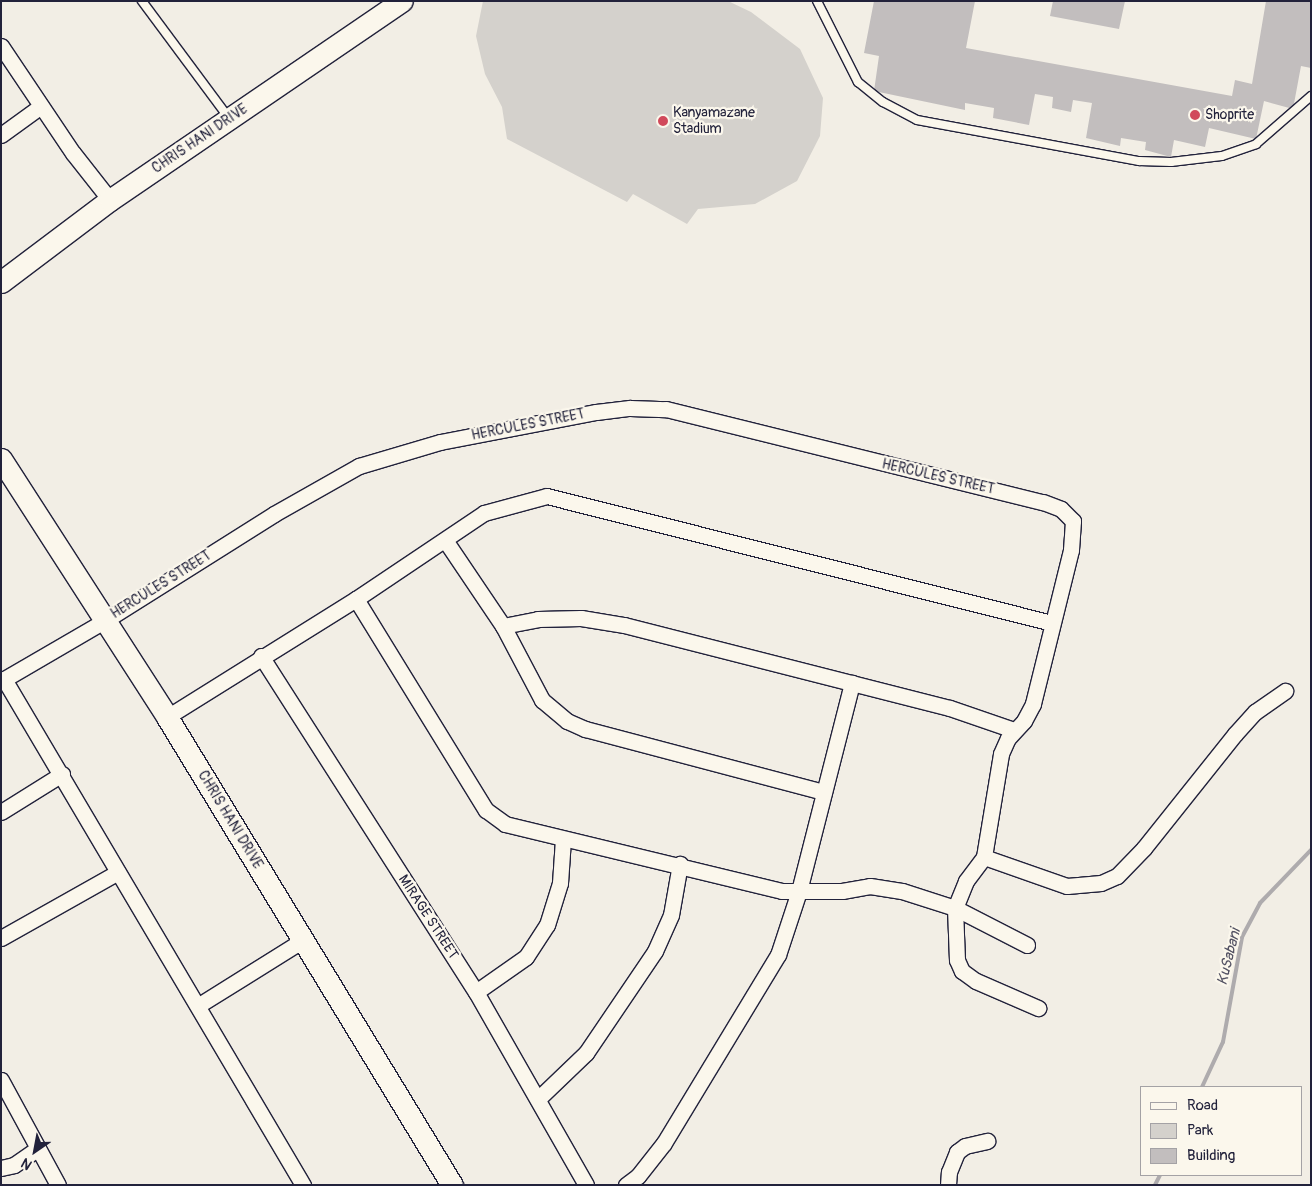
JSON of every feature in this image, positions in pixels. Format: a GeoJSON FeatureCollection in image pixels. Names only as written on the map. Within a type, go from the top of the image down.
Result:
{"type":"FeatureCollection","features":[{"type":"Feature","properties":{"kind":"street","name":"CHRIS HANI DRIVE"},"geometry":{"type":"LineString","coordinates":[[1,282],[110,200],[229,119],[381,7],[402,1]]}},
{"type":"Feature","properties":{"kind":"street"},"geometry":{"type":"LineString","coordinates":[[1,46],[41,106],[110,200]]}},
{"type":"Feature","properties":{"kind":"street"},"geometry":{"type":"LineString","coordinates":[[1,134],[41,106]]}},
{"type":"Feature","properties":{"kind":"street","name":"HERCULES STREET"},"geometry":{"type":"LineString","coordinates":[[3,680],[106,620],[274,514],[359,466],[478,434],[630,408],[666,410],[1061,509],[1073,521],[1073,534],[1033,704],[1024,721],[1014,730],[1001,754],[984,857]]}},
{"type":"Feature","properties":{"kind":"street","name":"CHRIS HANI DRIVE"},"geometry":{"type":"LineString","coordinates":[[1,459],[167,717],[452,1185]]}},
{"type":"Feature","properties":{"kind":"street"},"geometry":{"type":"LineString","coordinates":[[167,717],[261,656],[356,599],[484,513],[547,496],[1052,623]]}},
{"type":"Feature","properties":{"kind":"street"},"geometry":{"type":"LineString","coordinates":[[445,540],[503,626],[542,700],[567,722],[585,729],[824,792]]}},
{"type":"Feature","properties":{"kind":"street"},"geometry":{"type":"LineString","coordinates":[[356,599],[486,810],[505,824],[563,839],[680,864],[765,888],[799,891],[883,887],[923,896],[955,908],[1027,945]]}},
{"type":"Feature","properties":{"kind":"street"},"geometry":{"type":"LineString","coordinates":[[503,626],[538,618],[598,620],[950,708],[1014,730]]}},
{"type":"Feature","properties":{"kind":"street","name":"MIRAGE STREET"},"geometry":{"type":"LineString","coordinates":[[261,656],[476,992],[539,1098],[586,1185]]}},
{"type":"Feature","properties":{"kind":"street"},"geometry":{"type":"LineString","coordinates":[[3,680],[62,774],[303,1185]]}},
{"type":"Feature","properties":{"kind":"street"},"geometry":{"type":"LineString","coordinates":[[626,1185],[638,1176],[664,1143],[761,987],[781,946],[799,891],[852,683]]}},
{"type":"Feature","properties":{"kind":"street"},"geometry":{"type":"LineString","coordinates":[[1038,1008],[976,981],[962,971],[957,960],[955,908],[966,881],[984,857],[1067,886],[1101,883],[1117,876],[1144,848],[1234,734],[1255,712],[1285,691]]}},
{"type":"Feature","properties":{"kind":"street"},"geometry":{"type":"LineString","coordinates":[[1,812],[62,774]]}},
{"type":"Feature","properties":{"kind":"street"},"geometry":{"type":"LineString","coordinates":[[476,992],[526,956],[547,925],[560,883],[563,839]]}},
{"type":"Feature","properties":{"kind":"street"},"geometry":{"type":"LineString","coordinates":[[539,1098],[586,1053],[655,951],[671,915],[680,864]]}},
{"type":"Feature","properties":{"kind":"street"},"geometry":{"type":"LineString","coordinates":[[1,938],[118,872]]}},
{"type":"Feature","properties":{"kind":"street"},"geometry":{"type":"LineString","coordinates":[[199,1005],[303,940]]}},
{"type":"Feature","properties":{"kind":"street"},"geometry":{"type":"LineString","coordinates":[[1,1080],[58,1185]]}},
{"type":"Feature","properties":{"kind":"street"},"geometry":{"type":"LineString","coordinates":[[948,1185],[949,1172],[958,1152],[965,1146],[987,1141]]}},
{"type":"Feature","properties":{"kind":"street"},"geometry":{"type":"LineString","coordinates":[[1,1168],[14,1165],[38,1148]]}},
{"type":"Feature","properties":{"kind":"lane"},"geometry":{"type":"LineString","coordinates":[[142,1],[229,119]]}},
{"type":"Feature","properties":{"kind":"lane"},"geometry":{"type":"LineString","coordinates":[[817,1],[858,82],[882,102],[917,120],[1139,161],[1171,162],[1222,156],[1256,144],[1311,96]]}},
{"type":"Feature","properties":{"kind":"green space","name":"Kanyamazane Stadium"},"geometry":{"type":"Polygon","coordinates":[[[483,1],[728,1],[751,12],[800,49],[823,98],[820,136],[797,181],[755,204],[698,209],[687,224],[633,194],[627,202],[507,139],[502,107],[485,74],[476,36],[483,1]]]}},
{"type":"Feature","properties":{"kind":"building"},"geometry":{"type":"Polygon","coordinates":[[[874,1],[975,1],[966,48],[1232,96],[1235,80],[1252,84],[1266,1],[1311,1],[1311,68],[1301,66],[1293,109],[1264,101],[1256,139],[1209,128],[1205,147],[1174,140],[1171,157],[1145,150],[1146,142],[1121,138],[1120,146],[1086,138],[1092,103],[1073,100],[1071,112],[1052,108],[1053,97],[1035,94],[1029,125],[993,118],[994,108],[965,103],[965,110],[874,91],[879,56],[864,53],[874,1]]]}},
{"type":"Feature","properties":{"kind":"building"},"geometry":{"type":"Polygon","coordinates":[[[1053,1],[1125,1],[1119,29],[1050,16],[1053,1]]]}},
{"type":"Feature","properties":{"kind":"waterway","name":"KuSabani"},"geometry":{"type":"LineString","coordinates":[[1202,1086],[1223,1042],[1242,937],[1260,903],[1311,850]]}},
{"type":"Feature","properties":{"kind":"waterway","name":"KuSabani"},"geometry":{"type":"LineString","coordinates":[[1155,1185],[1160,1176]]}},
{"type":"Feature","properties":{"kind":"place","name":"Shoprite"},"geometry":{"type":"Point","coordinates":[1195,115]}},
{"type":"Feature","properties":{"kind":"place","name":"Kanyamazane Stadium"},"geometry":{"type":"Point","coordinates":[663,121]}}]}
